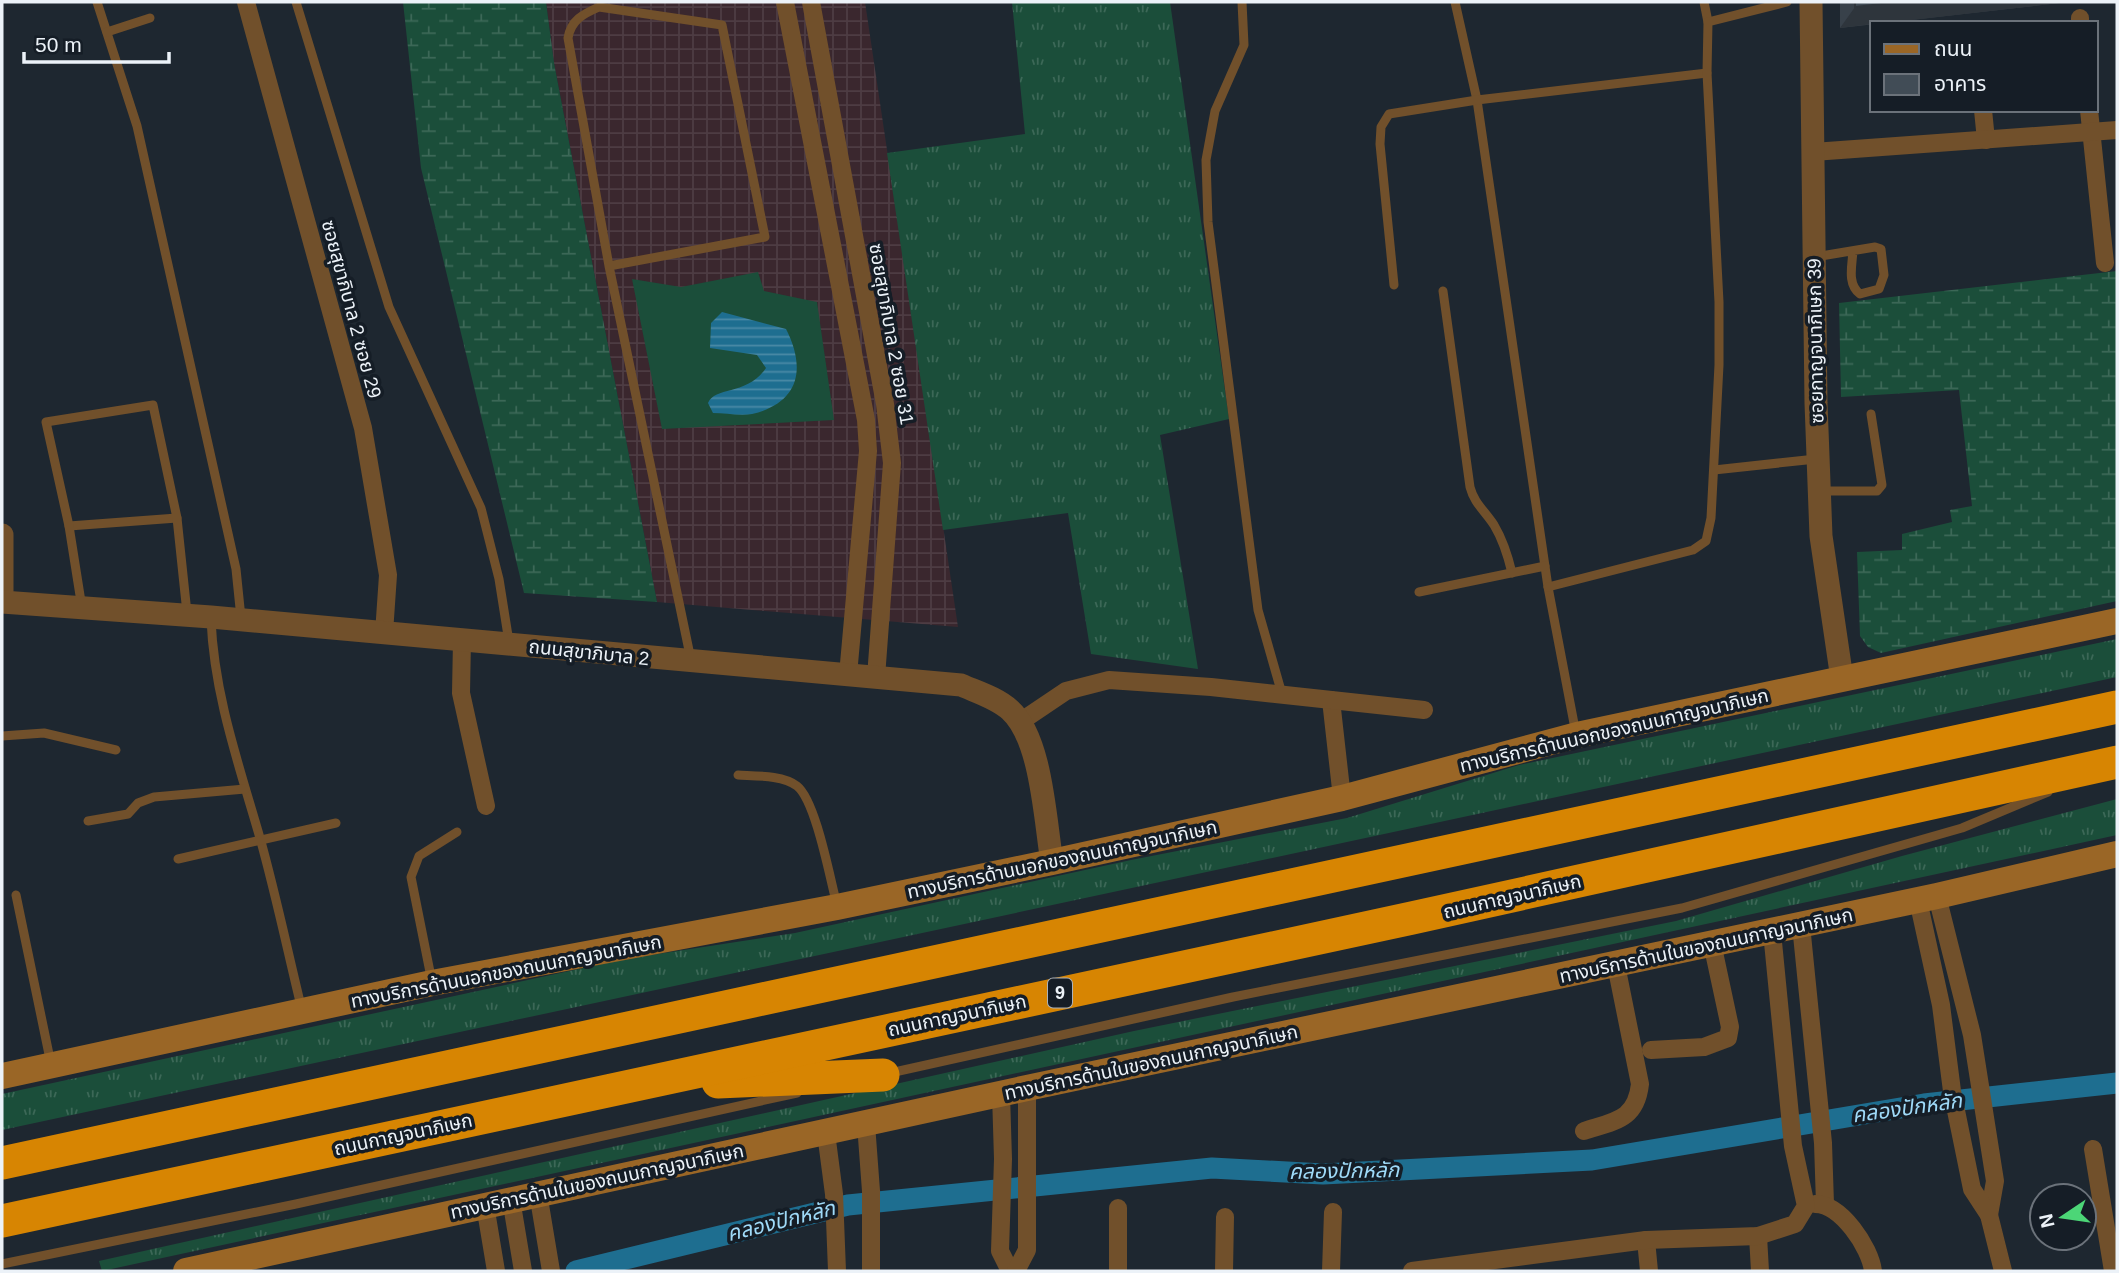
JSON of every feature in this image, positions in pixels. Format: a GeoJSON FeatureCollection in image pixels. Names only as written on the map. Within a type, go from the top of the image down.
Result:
{"type":"FeatureCollection","features":[{"type":"Feature","properties":{"kind":"highway"},"geometry":{"type":"LineString","coordinates":[[2,1163],[2117,707]]}},
{"type":"Feature","properties":{"kind":"highway","name":"ถนนกาญจนาภิเษก"},"geometry":{"type":"LineString","coordinates":[[2,1221],[1399,921],[2117,763]]}},
{"type":"Feature","properties":{"kind":"highway"},"geometry":{"type":"LineString","coordinates":[[621,1086],[883,1074]]}},
{"type":"Feature","properties":{"kind":"main road","name":"ทางบริการด้านนอกของถนนกาญจนาภิเษก"},"geometry":{"type":"LineString","coordinates":[[2,1076],[432,983],[837,907],[1052,862],[1342,797],[1577,735],[2117,621]]}},
{"type":"Feature","properties":{"kind":"main road","name":"ทางบริการด้านในของถนนกาญจนาภิเษก"},"geometry":{"type":"LineString","coordinates":[[186,1271],[1027,1088],[1772,932],[2117,854]]}},
{"type":"Feature","properties":{"kind":"street","name":"ซอยสุขาภิบาล 2 ซอย 29"},"geometry":{"type":"LineString","coordinates":[[246,2],[363,428],[388,575],[384,632]]}},
{"type":"Feature","properties":{"kind":"street"},"geometry":{"type":"LineString","coordinates":[[785,2],[866,420],[868,451],[848,675]]}},
{"type":"Feature","properties":{"kind":"street","name":"ซอยสุขาภิบาล 2 ซอย 31"},"geometry":{"type":"LineString","coordinates":[[811,2],[885,404],[892,463],[876,677]]}},
{"type":"Feature","properties":{"kind":"street","name":"ซอยกาญจนาภิเษก 39"},"geometry":{"type":"LineString","coordinates":[[1811,2],[1821,536],[1842,679]]}},
{"type":"Feature","properties":{"kind":"street"},"geometry":{"type":"LineString","coordinates":[[1983,112],[1986,140]]}},
{"type":"Feature","properties":{"kind":"street"},"geometry":{"type":"LineString","coordinates":[[2089,112],[2105,263]]}},
{"type":"Feature","properties":{"kind":"street"},"geometry":{"type":"LineString","coordinates":[[1813,152],[2117,130]]}},
{"type":"Feature","properties":{"kind":"street"},"geometry":{"type":"LineString","coordinates":[[861,520],[889,522]]}},
{"type":"Feature","properties":{"kind":"street"},"geometry":{"type":"LineString","coordinates":[[2,535],[2,591]]}},
{"type":"Feature","properties":{"kind":"street","name":"ถนนสุขาภิบาล 2"},"geometry":{"type":"LineString","coordinates":[[2,602],[211,617],[691,663],[961,685],[1010,710],[1026,730],[1034,755],[1052,862]]}},
{"type":"Feature","properties":{"kind":"street"},"geometry":{"type":"LineString","coordinates":[[462,640],[461,693],[486,806]]}},
{"type":"Feature","properties":{"kind":"street"},"geometry":{"type":"LineString","coordinates":[[1020,722],[1066,691],[1109,680],[1282,694],[1424,710]]}},
{"type":"Feature","properties":{"kind":"street"},"geometry":{"type":"LineString","coordinates":[[1331,700],[1342,797]]}},
{"type":"Feature","properties":{"kind":"street"},"geometry":{"type":"LineString","coordinates":[[1928,898],[1972,1035],[1995,1181],[1990,1215],[2003,1271]]}},
{"type":"Feature","properties":{"kind":"street"},"geometry":{"type":"LineString","coordinates":[[1928,898],[1952,1091],[1972,1189],[1990,1215]]}},
{"type":"Feature","properties":{"kind":"street"},"geometry":{"type":"LineString","coordinates":[[1801,925],[1823,1143],[1825,1204],[1856,1236],[1866,1250],[1873,1271]]}},
{"type":"Feature","properties":{"kind":"street"},"geometry":{"type":"LineString","coordinates":[[1412,1271],[1539,1264],[1646,1240],[1758,1236],[1795,1224],[1806,1206],[1793,1146],[1772,932]]}},
{"type":"Feature","properties":{"kind":"street"},"geometry":{"type":"LineString","coordinates":[[1651,1050],[1704,1047],[1728,1038],[1730,1027],[1712,943]]}},
{"type":"Feature","properties":{"kind":"street"},"geometry":{"type":"LineString","coordinates":[[1584,1131],[1630,1113],[1638,1101],[1640,1084],[1616,965]]}},
{"type":"Feature","properties":{"kind":"street"},"geometry":{"type":"LineString","coordinates":[[1016,1271],[1027,1250],[1027,1088]]}},
{"type":"Feature","properties":{"kind":"street"},"geometry":{"type":"LineString","coordinates":[[1001,1094],[1003,1213],[1000,1251],[1010,1271]]}},
{"type":"Feature","properties":{"kind":"street"},"geometry":{"type":"LineString","coordinates":[[866,1124],[871,1191],[872,1271]]}},
{"type":"Feature","properties":{"kind":"street"},"geometry":{"type":"LineString","coordinates":[[827,1133],[838,1264]]}},
{"type":"Feature","properties":{"kind":"street"},"geometry":{"type":"LineString","coordinates":[[2093,1149],[2113,1271]]}},
{"type":"Feature","properties":{"kind":"street"},"geometry":{"type":"LineString","coordinates":[[538,1194],[550,1266]]}},
{"type":"Feature","properties":{"kind":"street"},"geometry":{"type":"LineString","coordinates":[[511,1199],[523,1267]]}},
{"type":"Feature","properties":{"kind":"street"},"geometry":{"type":"LineString","coordinates":[[1806,1206],[1825,1204]]}},
{"type":"Feature","properties":{"kind":"street"},"geometry":{"type":"LineString","coordinates":[[485,1205],[496,1271]]}},
{"type":"Feature","properties":{"kind":"street"},"geometry":{"type":"LineString","coordinates":[[1118,1208],[1118,1271]]}},
{"type":"Feature","properties":{"kind":"street"},"geometry":{"type":"LineString","coordinates":[[1331,1271],[1333,1212]]}},
{"type":"Feature","properties":{"kind":"street"},"geometry":{"type":"LineString","coordinates":[[1224,1271],[1225,1217]]}},
{"type":"Feature","properties":{"kind":"street"},"geometry":{"type":"LineString","coordinates":[[1758,1236],[1760,1271]]}},
{"type":"Feature","properties":{"kind":"street"},"geometry":{"type":"LineString","coordinates":[[1646,1240],[1649,1271]]}},
{"type":"Feature","properties":{"kind":"lane"},"geometry":{"type":"LineString","coordinates":[[97,2],[137,126],[236,569],[242,620]]}},
{"type":"Feature","properties":{"kind":"lane"},"geometry":{"type":"LineString","coordinates":[[296,2],[389,307],[481,508],[499,579],[510,644]]}},
{"type":"Feature","properties":{"kind":"lane"},"geometry":{"type":"LineString","coordinates":[[1242,2],[1244,45],[1215,111],[1206,160],[1208,222],[1258,610],[1282,694]]}},
{"type":"Feature","properties":{"kind":"lane"},"geometry":{"type":"LineString","coordinates":[[1455,2],[1477,100],[1548,587],[1577,735]]}},
{"type":"Feature","properties":{"kind":"lane"},"geometry":{"type":"LineString","coordinates":[[1548,587],[1693,550],[1706,541],[1711,518],[1714,470],[1719,302],[1707,73],[1708,22],[1704,2]]}},
{"type":"Feature","properties":{"kind":"lane"},"geometry":{"type":"LineString","coordinates":[[1708,22],[1787,2]]}},
{"type":"Feature","properties":{"kind":"lane"},"geometry":{"type":"LineString","coordinates":[[609,266],[765,237],[722,25],[599,7],[582,14],[570,26],[568,37],[609,266],[691,663]]}},
{"type":"Feature","properties":{"kind":"lane"},"geometry":{"type":"LineString","coordinates":[[107,32],[150,18]]}},
{"type":"Feature","properties":{"kind":"lane"},"geometry":{"type":"LineString","coordinates":[[1394,285],[1381,127],[1389,114],[1477,100],[1707,73]]}},
{"type":"Feature","properties":{"kind":"lane"},"geometry":{"type":"LineString","coordinates":[[1814,257],[1875,247],[1881,249],[1884,275],[1879,289],[1860,294],[1855,290],[1851,276],[1853,251]]}},
{"type":"Feature","properties":{"kind":"lane"},"geometry":{"type":"LineString","coordinates":[[1443,291],[1470,487],[1473,498],[1493,524],[1505,548],[1512,573]]}},
{"type":"Feature","properties":{"kind":"lane"},"geometry":{"type":"LineString","coordinates":[[82,609],[69,526],[46,422],[153,405],[177,518],[187,615]]}},
{"type":"Feature","properties":{"kind":"lane"},"geometry":{"type":"LineString","coordinates":[[1819,491],[1877,491],[1882,485],[1871,414]]}},
{"type":"Feature","properties":{"kind":"lane"},"geometry":{"type":"LineString","coordinates":[[1714,470],[1818,459]]}},
{"type":"Feature","properties":{"kind":"lane"},"geometry":{"type":"LineString","coordinates":[[69,526],[177,518]]}},
{"type":"Feature","properties":{"kind":"lane"},"geometry":{"type":"LineString","coordinates":[[1419,592],[1545,566]]}},
{"type":"Feature","properties":{"kind":"lane"},"geometry":{"type":"LineString","coordinates":[[211,617],[213,664],[303,1012]]}},
{"type":"Feature","properties":{"kind":"lane"},"geometry":{"type":"LineString","coordinates":[[2,736],[44,733],[116,750]]}},
{"type":"Feature","properties":{"kind":"lane"},"geometry":{"type":"LineString","coordinates":[[2066,785],[2117,763]]}},
{"type":"Feature","properties":{"kind":"lane"},"geometry":{"type":"LineString","coordinates":[[738,775],[772,778],[797,786],[812,809],[837,907]]}},
{"type":"Feature","properties":{"kind":"lane"},"geometry":{"type":"LineString","coordinates":[[88,821],[128,814],[138,803],[154,797],[245,789]]}},
{"type":"Feature","properties":{"kind":"lane"},"geometry":{"type":"LineString","coordinates":[[815,1090],[1233,997],[1682,908],[1962,828],[2053,790]]}},
{"type":"Feature","properties":{"kind":"lane"},"geometry":{"type":"LineString","coordinates":[[178,859],[335,823]]}},
{"type":"Feature","properties":{"kind":"lane"},"geometry":{"type":"LineString","coordinates":[[432,983],[411,877],[419,856],[457,832]]}},
{"type":"Feature","properties":{"kind":"lane"},"geometry":{"type":"LineString","coordinates":[[16,895],[51,1066]]}},
{"type":"Feature","properties":{"kind":"lane"},"geometry":{"type":"LineString","coordinates":[[2,1264],[296,1204],[801,1093]]}},
{"type":"Feature","properties":{"kind":"shaded area"},"geometry":{"type":"Polygon","coordinates":[[[546,2],[865,2],[958,627],[657,602],[554,63],[546,2]]]}},
{"type":"Feature","properties":{"kind":"green space"},"geometry":{"type":"Polygon","coordinates":[[[403,2],[546,2],[554,63],[657,602],[524,593],[421,168],[403,2]]]}},
{"type":"Feature","properties":{"kind":"green space"},"geometry":{"type":"Polygon","coordinates":[[[1012,2],[1170,2],[1229,419],[1160,435],[1198,669],[1091,654],[1068,513],[943,530],[887,153],[1025,134],[1012,2]]]}},
{"type":"Feature","properties":{"kind":"green space"},"geometry":{"type":"Polygon","coordinates":[[[2117,271],[2117,601],[1881,653],[1868,647],[1860,636],[1857,552],[1902,550],[1902,534],[1952,522],[1950,510],[1972,506],[1959,390],[1841,397],[1839,303],[2117,271]]]}},
{"type":"Feature","properties":{"kind":"green space"},"geometry":{"type":"Polygon","coordinates":[[[758,272],[764,291],[817,302],[834,420],[662,429],[632,279],[681,287],[758,272]]]}},
{"type":"Feature","properties":{"kind":"green space"},"geometry":{"type":"Polygon","coordinates":[[[2117,639],[2117,677],[2,1130],[2,1094],[625,959],[795,933],[1131,860],[1347,818],[1519,765],[2117,639]]]}},
{"type":"Feature","properties":{"kind":"green space"},"geometry":{"type":"Polygon","coordinates":[[[2117,799],[2117,835],[102,1271],[99,1261],[1134,1031],[1676,921],[1902,856],[2117,799]]]}},
{"type":"Feature","properties":{"kind":"water"},"geometry":{"type":"Polygon","coordinates":[[[722,312],[786,329],[796,357],[795,382],[780,402],[768,409],[747,415],[713,413],[708,403],[717,394],[750,383],[766,368],[757,355],[710,348],[711,323],[722,312]]]}},
{"type":"Feature","properties":{"kind":"building"},"geometry":{"type":"Polygon","coordinates":[[[1855,2],[1899,2],[1855,7],[1855,2]]]}},
{"type":"Feature","properties":{"kind":"waterway","name":"คลองปักหลัก"},"geometry":{"type":"LineString","coordinates":[[576,1271],[848,1205],[1212,1168],[1323,1174],[1592,1160],[1924,1104],[2117,1083]]}}]}
